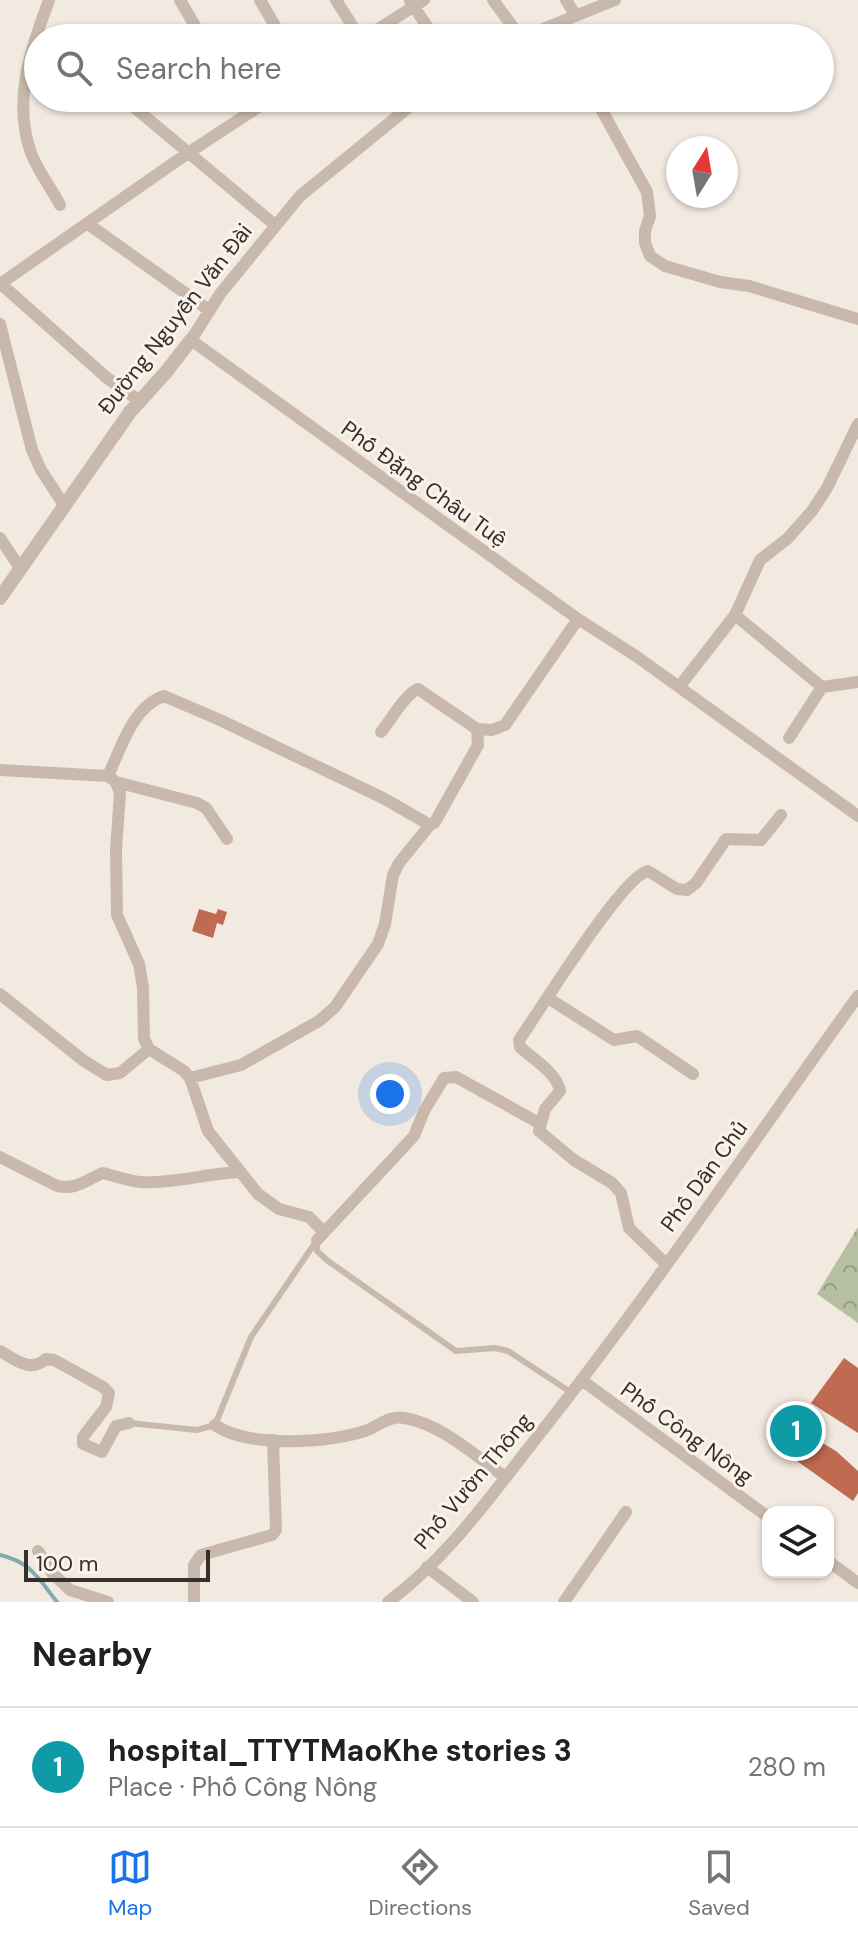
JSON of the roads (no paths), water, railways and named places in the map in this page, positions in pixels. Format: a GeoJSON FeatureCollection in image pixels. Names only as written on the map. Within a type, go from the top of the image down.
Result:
{"type":"FeatureCollection","features":[{"type":"Feature","properties":{"kind":"street"},"geometry":{"type":"LineString","coordinates":[[45,24],[49,0]]}},
{"type":"Feature","properties":{"kind":"street"},"geometry":{"type":"LineString","coordinates":[[180,0],[194,24]]}},
{"type":"Feature","properties":{"kind":"street"},"geometry":{"type":"LineString","coordinates":[[260,0],[274,24]]}},
{"type":"Feature","properties":{"kind":"street"},"geometry":{"type":"LineString","coordinates":[[336,0],[352,24]]}},
{"type":"Feature","properties":{"kind":"street"},"geometry":{"type":"LineString","coordinates":[[493,0],[511,24]]}},
{"type":"Feature","properties":{"kind":"street"},"geometry":{"type":"LineString","coordinates":[[566,0],[576,16]]}},
{"type":"Feature","properties":{"kind":"street"},"geometry":{"type":"LineString","coordinates":[[558,23],[615,0]]}},
{"type":"Feature","properties":{"kind":"street"},"geometry":{"type":"LineString","coordinates":[[383,24],[416,2],[428,24]]}},
{"type":"Feature","properties":{"kind":"street"},"geometry":{"type":"LineString","coordinates":[[24,77],[24,110]]}},
{"type":"Feature","properties":{"kind":"street"},"geometry":{"type":"LineString","coordinates":[[24,112],[30,151],[60,205]]}},
{"type":"Feature","properties":{"kind":"street"},"geometry":{"type":"LineString","coordinates":[[140,112],[275,225]]}},
{"type":"Feature","properties":{"kind":"street"},"geometry":{"type":"LineString","coordinates":[[140,401],[107,378],[0,284],[250,112]]}},
{"type":"Feature","properties":{"kind":"street","name":"Đường Nguyễn Văn Đài"},"geometry":{"type":"LineString","coordinates":[[0,598],[140,401],[191,340],[220,294],[275,225],[300,196],[403,112]]}},
{"type":"Feature","properties":{"kind":"street"},"geometry":{"type":"LineString","coordinates":[[603,112],[647,192],[650,216],[645,243],[650,256],[665,266],[720,282],[749,286],[858,319]]}},
{"type":"Feature","properties":{"kind":"street"},"geometry":{"type":"LineString","coordinates":[[88,224],[209,310]]}},
{"type":"Feature","properties":{"kind":"street"},"geometry":{"type":"LineString","coordinates":[[0,324],[32,450],[64,505]]}},
{"type":"Feature","properties":{"kind":"street","name":"Phố Đặng Châu Tuệ"},"geometry":{"type":"LineString","coordinates":[[191,340],[578,619],[677,686]]}},
{"type":"Feature","properties":{"kind":"street"},"geometry":{"type":"LineString","coordinates":[[858,424],[827,488],[812,511],[787,539],[760,560],[735,615],[677,686],[858,816]]}},
{"type":"Feature","properties":{"kind":"street"},"geometry":{"type":"LineString","coordinates":[[0,538],[20,568]]}},
{"type":"Feature","properties":{"kind":"street"},"geometry":{"type":"LineString","coordinates":[[735,615],[822,687],[858,682]]}},
{"type":"Feature","properties":{"kind":"street"},"geometry":{"type":"LineString","coordinates":[[381,732],[398,713],[410,692],[418,689],[477,729],[492,730],[505,725],[578,619]]}},
{"type":"Feature","properties":{"kind":"street"},"geometry":{"type":"LineString","coordinates":[[789,738],[822,687]]}},
{"type":"Feature","properties":{"kind":"street"},"geometry":{"type":"LineString","coordinates":[[430,825],[383,798],[220,720],[164,696],[152,700],[125,739],[112,779],[120,793],[116,850],[117,915],[139,964],[143,987],[144,1039],[149,1049],[190,1078],[208,1131],[258,1194],[279,1209],[309,1217],[320,1236],[414,1136],[424,1111],[444,1078],[456,1077],[539,1123]]}},
{"type":"Feature","properties":{"kind":"street"},"geometry":{"type":"LineString","coordinates":[[190,1078],[241,1065],[319,1021],[335,1007],[378,944],[385,924],[393,875],[399,863],[435,822],[478,745],[477,729]]}},
{"type":"Feature","properties":{"kind":"street"},"geometry":{"type":"LineString","coordinates":[[0,770],[112,779],[197,803],[206,808],[227,839]]}},
{"type":"Feature","properties":{"kind":"street"},"geometry":{"type":"LineString","coordinates":[[666,1264],[629,1228],[621,1193],[612,1183],[539,1131],[545,1109],[560,1091],[559,1085],[520,1047],[519,1040],[588,938],[634,877],[648,871],[677,889],[687,890],[696,883],[726,839],[761,840],[781,815]]}},
{"type":"Feature","properties":{"kind":"street"},"geometry":{"type":"LineString","coordinates":[[0,994],[84,1061],[107,1075],[120,1073],[149,1049]]}},
{"type":"Feature","properties":{"kind":"street","name":"Phố Dân Chủ"},"geometry":{"type":"LineString","coordinates":[[583,1381],[858,996]]}},
{"type":"Feature","properties":{"kind":"street"},"geometry":{"type":"LineString","coordinates":[[548,998],[614,1040],[637,1036],[693,1074]]}},
{"type":"Feature","properties":{"kind":"street"},"geometry":{"type":"LineString","coordinates":[[0,1157],[67,1188],[78,1187],[103,1173],[136,1182],[167,1182],[209,1173],[241,1172]]}},
{"type":"Feature","properties":{"kind":"street"},"geometry":{"type":"LineString","coordinates":[[0,1351],[29,1366],[39,1365],[46,1359],[54,1360],[109,1393],[106,1407],[83,1437],[83,1444],[102,1452],[116,1426],[129,1423]]}},
{"type":"Feature","properties":{"kind":"street","name":"Phố Vườn Thông"},"geometry":{"type":"LineString","coordinates":[[388,1602],[455,1540],[583,1381]]}},
{"type":"Feature","properties":{"kind":"street","name":"Phố Công Nông"},"geometry":{"type":"LineString","coordinates":[[583,1381],[762,1513]]}},
{"type":"Feature","properties":{"kind":"street"},"geometry":{"type":"LineString","coordinates":[[215,1425],[225,1432],[244,1437],[273,1440],[320,1438],[363,1431],[391,1418],[405,1418],[450,1439],[505,1477]]}},
{"type":"Feature","properties":{"kind":"street"},"geometry":{"type":"LineString","coordinates":[[194,1602],[194,1565],[201,1555],[272,1535],[276,1530],[273,1440]]}},
{"type":"Feature","properties":{"kind":"street"},"geometry":{"type":"LineString","coordinates":[[564,1602],[626,1512]]}},
{"type":"Feature","properties":{"kind":"street"},"geometry":{"type":"LineString","coordinates":[[38,1551],[52,1573],[70,1590],[108,1602]]}},
{"type":"Feature","properties":{"kind":"street"},"geometry":{"type":"LineString","coordinates":[[834,1565],[858,1583]]}},
{"type":"Feature","properties":{"kind":"street"},"geometry":{"type":"LineString","coordinates":[[427,1567],[473,1602]]}},
{"type":"Feature","properties":{"kind":"lane"},"geometry":{"type":"LineString","coordinates":[[320,1236],[317,1251],[328,1261],[456,1351],[495,1348],[508,1351],[572,1393]]}},
{"type":"Feature","properties":{"kind":"lane"},"geometry":{"type":"LineString","coordinates":[[129,1423],[197,1430],[215,1425],[251,1337],[320,1236]]}},
{"type":"Feature","properties":{"kind":"waterway"},"geometry":{"type":"LineString","coordinates":[[0,1555],[27,1567],[57,1602]]}},
{"type":"Feature","properties":{"kind":"place","name":"hospital_TTYTMaoKhe stories 3"},"geometry":{"type":"Point","coordinates":[796,1431]}}]}
